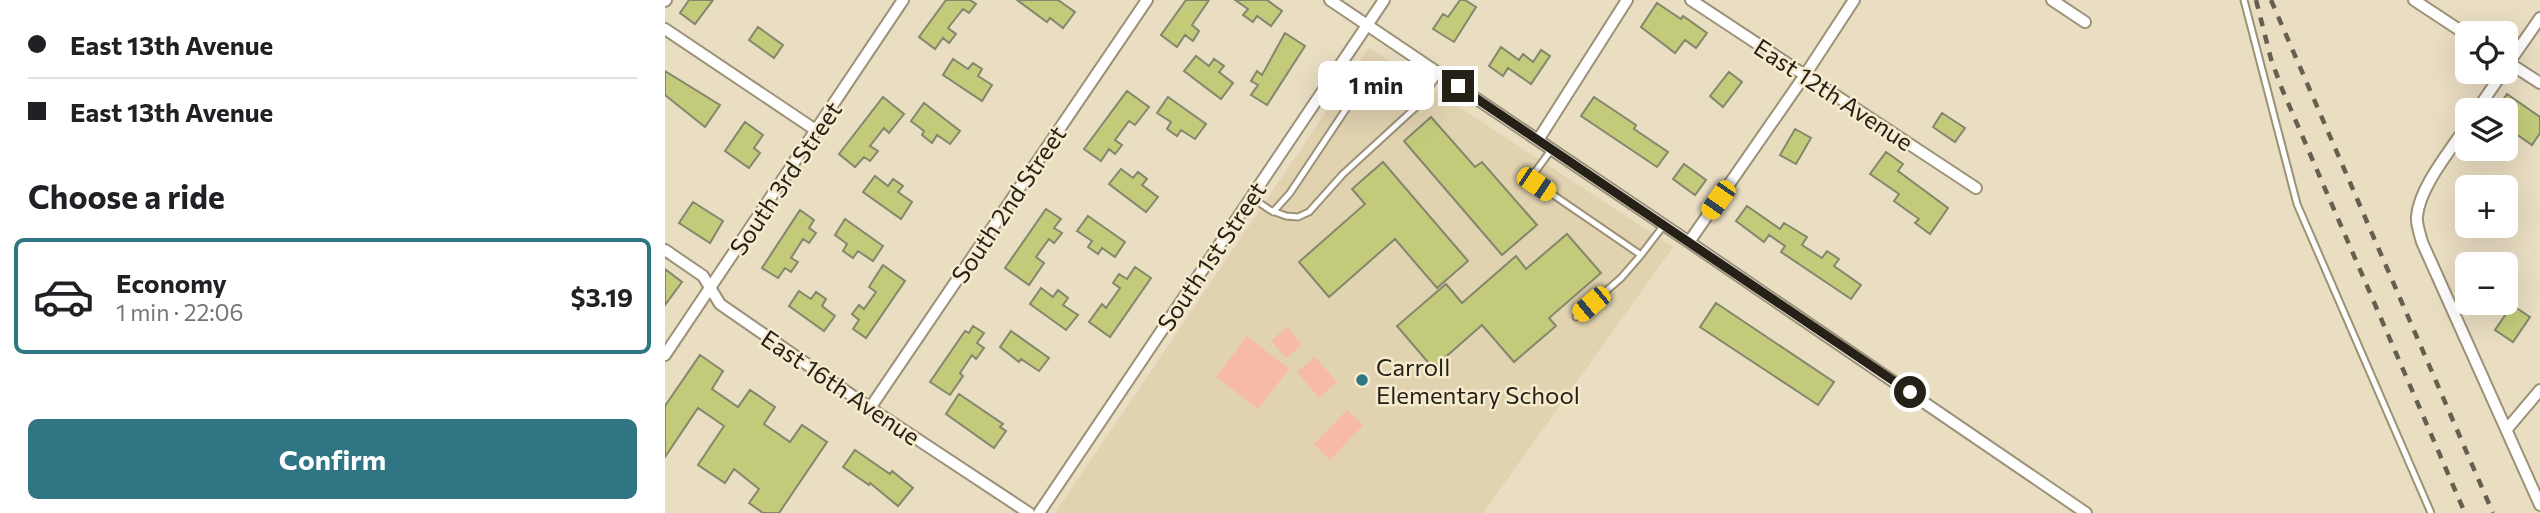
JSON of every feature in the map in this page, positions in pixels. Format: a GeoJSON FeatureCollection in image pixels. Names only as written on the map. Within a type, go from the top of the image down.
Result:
{"type":"FeatureCollection","features":[{"type":"Feature","properties":{"kind":"street","name":"South 3rd Street"},"geometry":{"type":"LineString","coordinates":[[665,355],[904,0]]}},
{"type":"Feature","properties":{"kind":"street","name":"South 2nd Street"},"geometry":{"type":"LineString","coordinates":[[870,408],[1147,0]]}},
{"type":"Feature","properties":{"kind":"street"},"geometry":{"type":"LineString","coordinates":[[1330,0],[2086,513]]}},
{"type":"Feature","properties":{"kind":"street","name":"South 1st Street"},"geometry":{"type":"LineString","coordinates":[[1039,513],[1384,0]]}},
{"type":"Feature","properties":{"kind":"street"},"geometry":{"type":"LineString","coordinates":[[1538,140],[1627,0]]}},
{"type":"Feature","properties":{"kind":"street","name":"East 12th Avenue"},"geometry":{"type":"LineString","coordinates":[[1691,0],[1976,188]]}},
{"type":"Feature","properties":{"kind":"street"},"geometry":{"type":"LineString","coordinates":[[1689,242],[1854,0]]}},
{"type":"Feature","properties":{"kind":"street"},"geometry":{"type":"LineString","coordinates":[[2052,0],[2085,22]]}},
{"type":"Feature","properties":{"kind":"street"},"geometry":{"type":"LineString","coordinates":[[2414,0],[2455,27]]}},
{"type":"Feature","properties":{"kind":"street"},"geometry":{"type":"LineString","coordinates":[[2518,49],[2540,18]]}},
{"type":"Feature","properties":{"kind":"street"},"geometry":{"type":"LineString","coordinates":[[665,29],[817,131]]}},
{"type":"Feature","properties":{"kind":"street"},"geometry":{"type":"LineString","coordinates":[[2518,72],[2540,83]]}},
{"type":"Feature","properties":{"kind":"street"},"geometry":{"type":"LineString","coordinates":[[2455,143],[2428,185],[2419,203],[2416,219],[2422,243],[2540,505]]}},
{"type":"Feature","properties":{"kind":"street","name":"East 16th Avenue"},"geometry":{"type":"LineString","coordinates":[[665,250],[703,276],[720,304],[870,408],[1029,513]]}},
{"type":"Feature","properties":{"kind":"street"},"geometry":{"type":"LineString","coordinates":[[2507,429],[2540,390]]}},
{"type":"Feature","properties":{"kind":"lane"},"geometry":{"type":"LineString","coordinates":[[2244,0],[2297,204],[2431,513]]}},
{"type":"Feature","properties":{"kind":"lane"},"geometry":{"type":"LineString","coordinates":[[1273,212],[1290,193],[1368,76],[1382,71],[1423,97]]}},
{"type":"Feature","properties":{"kind":"lane"},"geometry":{"type":"LineString","coordinates":[[1251,197],[1273,212],[1292,217],[1309,212],[1343,174],[1408,115],[1439,73]]}},
{"type":"Feature","properties":{"kind":"lane"},"geometry":{"type":"LineString","coordinates":[[1552,149],[1535,172],[1533,179],[1536,184],[1641,255]]}},
{"type":"Feature","properties":{"kind":"lane"},"geometry":{"type":"LineString","coordinates":[[1576,317],[1621,278],[1664,225]]}},
{"type":"Feature","properties":{"kind":"shaded area","name":"Carroll Elementary School"},"geometry":{"type":"Polygon","coordinates":[[[1369,48],[1673,247],[1483,513],[1055,513],[1369,48]]]}},
{"type":"Feature","properties":{"kind":"shaded area"},"geometry":{"type":"Polygon","coordinates":[[[1287,327],[1302,345],[1286,358],[1271,341],[1287,327]]]}},
{"type":"Feature","properties":{"kind":"shaded area"},"geometry":{"type":"Polygon","coordinates":[[[1247,336],[1289,369],[1258,409],[1216,377],[1247,336]]]}},
{"type":"Feature","properties":{"kind":"shaded area"},"geometry":{"type":"Polygon","coordinates":[[[1315,357],[1337,382],[1319,398],[1297,372],[1315,357]]]}},
{"type":"Feature","properties":{"kind":"shaded area"},"geometry":{"type":"Polygon","coordinates":[[[1347,410],[1363,425],[1330,460],[1314,444],[1347,410]]]}},
{"type":"Feature","properties":{"kind":"building"},"geometry":{"type":"Polygon","coordinates":[[[689,0],[713,0],[695,24],[680,13],[689,0]]]}},
{"type":"Feature","properties":{"kind":"building"},"geometry":{"type":"Polygon","coordinates":[[[946,0],[970,0],[976,4],[969,13],[963,9],[948,28],[956,34],[949,43],[943,38],[935,49],[919,37],[946,0]]]}},
{"type":"Feature","properties":{"kind":"building"},"geometry":{"type":"Polygon","coordinates":[[[1017,0],[1058,0],[1075,12],[1063,28],[1050,18],[1047,22],[1017,0]]]}},
{"type":"Feature","properties":{"kind":"building"},"geometry":{"type":"Polygon","coordinates":[[[1186,0],[1209,0],[1192,25],[1199,31],[1193,41],[1185,35],[1177,47],[1161,35],[1186,0]]]}},
{"type":"Feature","properties":{"kind":"building"},"geometry":{"type":"Polygon","coordinates":[[[1235,0],[1267,0],[1282,11],[1271,26],[1257,16],[1253,22],[1243,15],[1248,9],[1235,0]]]}},
{"type":"Feature","properties":{"kind":"building"},"geometry":{"type":"Polygon","coordinates":[[[1460,0],[1476,7],[1454,42],[1433,29],[1443,14],[1448,17],[1460,0]]]}},
{"type":"Feature","properties":{"kind":"building"},"geometry":{"type":"Polygon","coordinates":[[[1657,3],[1681,19],[1683,16],[1707,33],[1696,48],[1685,40],[1675,53],[1641,27],[1657,3]]]}},
{"type":"Feature","properties":{"kind":"building"},"geometry":{"type":"Polygon","coordinates":[[[758,27],[783,45],[774,58],[749,40],[758,27]]]}},
{"type":"Feature","properties":{"kind":"building"},"geometry":{"type":"Polygon","coordinates":[[[1285,33],[1305,46],[1267,105],[1251,95],[1258,85],[1251,81],[1257,71],[1262,75],[1285,33]]]}},
{"type":"Feature","properties":{"kind":"building"},"geometry":{"type":"Polygon","coordinates":[[[1501,47],[1519,60],[1523,54],[1533,62],[1541,50],[1550,56],[1531,84],[1508,68],[1503,76],[1489,66],[1501,47]]]}},
{"type":"Feature","properties":{"kind":"building"},"geometry":{"type":"Polygon","coordinates":[[[1196,56],[1209,66],[1214,59],[1224,66],[1219,72],[1233,83],[1221,99],[1184,71],[1196,56]]]}},
{"type":"Feature","properties":{"kind":"building"},"geometry":{"type":"Polygon","coordinates":[[[953,59],[968,69],[973,63],[982,69],[978,76],[992,85],[982,101],[943,75],[953,59]]]}},
{"type":"Feature","properties":{"kind":"building"},"geometry":{"type":"Polygon","coordinates":[[[665,71],[720,105],[705,127],[665,95],[665,71]]]}},
{"type":"Feature","properties":{"kind":"building"},"geometry":{"type":"Polygon","coordinates":[[[1729,72],[1742,82],[1723,107],[1710,96],[1729,72]]]}},
{"type":"Feature","properties":{"kind":"building"},"geometry":{"type":"Polygon","coordinates":[[[1127,91],[1149,107],[1135,125],[1129,121],[1115,140],[1122,145],[1115,154],[1109,149],[1101,161],[1084,149],[1127,91]]]}},
{"type":"Feature","properties":{"kind":"building"},"geometry":{"type":"Polygon","coordinates":[[[883,97],[904,114],[889,133],[884,128],[870,146],[878,151],[870,161],[864,157],[855,167],[839,154],[883,97]]]}},
{"type":"Feature","properties":{"kind":"building"},"geometry":{"type":"Polygon","coordinates":[[[1168,97],[1206,124],[1195,139],[1181,130],[1177,136],[1167,129],[1171,122],[1157,113],[1168,97]]]}},
{"type":"Feature","properties":{"kind":"building"},"geometry":{"type":"Polygon","coordinates":[[[1594,97],[1636,125],[1634,129],[1668,152],[1657,167],[1581,116],[1594,97]]]}},
{"type":"Feature","properties":{"kind":"building"},"geometry":{"type":"Polygon","coordinates":[[[2518,102],[2540,117],[2540,133],[2532,145],[2518,135],[2518,102]]]}},
{"type":"Feature","properties":{"kind":"building"},"geometry":{"type":"Polygon","coordinates":[[[924,103],[960,131],[950,144],[937,135],[932,143],[922,135],[924,131],[911,121],[924,103]]]}},
{"type":"Feature","properties":{"kind":"building"},"geometry":{"type":"Polygon","coordinates":[[[1942,113],[1965,128],[1955,142],[1933,127],[1942,113]]]}},
{"type":"Feature","properties":{"kind":"building"},"geometry":{"type":"Polygon","coordinates":[[[1431,117],[1475,167],[1482,162],[1537,225],[1502,255],[1404,141],[1431,117]]]}},
{"type":"Feature","properties":{"kind":"building"},"geometry":{"type":"Polygon","coordinates":[[[745,122],[763,135],[754,148],[760,153],[749,168],[725,151],[745,122]]]}},
{"type":"Feature","properties":{"kind":"building"},"geometry":{"type":"Polygon","coordinates":[[[1795,129],[1811,138],[1796,164],[1780,155],[1795,129]]]}},
{"type":"Feature","properties":{"kind":"building"},"geometry":{"type":"Polygon","coordinates":[[[1886,152],[1903,164],[1898,171],[1948,208],[1930,234],[1915,223],[1919,219],[1894,201],[1899,194],[1870,174],[1886,152]]]}},
{"type":"Feature","properties":{"kind":"building"},"geometry":{"type":"Polygon","coordinates":[[[1383,162],[1468,261],[1437,288],[1395,239],[1329,297],[1299,262],[1365,204],[1352,189],[1383,162]]]}},
{"type":"Feature","properties":{"kind":"building"},"geometry":{"type":"Polygon","coordinates":[[[1684,164],[1706,180],[1695,195],[1673,179],[1684,164]]]}},
{"type":"Feature","properties":{"kind":"building"},"geometry":{"type":"Polygon","coordinates":[[[1121,169],[1133,178],[1138,172],[1147,179],[1142,185],[1158,197],[1146,212],[1109,184],[1121,169]]]}},
{"type":"Feature","properties":{"kind":"building"},"geometry":{"type":"Polygon","coordinates":[[[875,176],[888,186],[893,179],[903,186],[898,192],[912,202],[901,219],[863,192],[875,176]]]}},
{"type":"Feature","properties":{"kind":"building"},"geometry":{"type":"Polygon","coordinates":[[[693,202],[723,221],[710,243],[679,223],[693,202]]]}},
{"type":"Feature","properties":{"kind":"building"},"geometry":{"type":"Polygon","coordinates":[[[1747,206],[1780,229],[1784,223],[1807,237],[1802,245],[1822,258],[1827,251],[1839,259],[1834,266],[1861,285],[1851,299],[1781,252],[1785,246],[1769,235],[1764,242],[1736,221],[1747,206]]]}},
{"type":"Feature","properties":{"kind":"building"},"geometry":{"type":"Polygon","coordinates":[[[1046,209],[1061,219],[1054,228],[1062,233],[1054,243],[1049,239],[1036,257],[1044,263],[1029,285],[1005,268],[1046,209]]]}},
{"type":"Feature","properties":{"kind":"building"},"geometry":{"type":"Polygon","coordinates":[[[800,210],[814,220],[809,228],[816,233],[809,243],[803,239],[791,258],[798,262],[791,272],[785,268],[778,278],[762,268],[800,210]]]}},
{"type":"Feature","properties":{"kind":"building"},"geometry":{"type":"Polygon","coordinates":[[[1088,216],[1125,242],[1115,257],[1102,248],[1098,254],[1088,247],[1092,241],[1077,231],[1088,216]]]}},
{"type":"Feature","properties":{"kind":"building"},"geometry":{"type":"Polygon","coordinates":[[[845,219],[883,246],[873,261],[858,251],[853,258],[843,251],[847,244],[835,235],[845,219]]]}},
{"type":"Feature","properties":{"kind":"building"},"geometry":{"type":"Polygon","coordinates":[[[1567,234],[1601,273],[1549,318],[1556,326],[1514,362],[1482,325],[1433,368],[1397,326],[1446,284],[1462,303],[1516,256],[1526,269],[1567,234]]]}},
{"type":"Feature","properties":{"kind":"building"},"geometry":{"type":"Polygon","coordinates":[[[883,265],[905,281],[866,338],[853,329],[859,320],[852,314],[859,305],[864,309],[876,292],[869,287],[883,265]]]}},
{"type":"Feature","properties":{"kind":"building"},"geometry":{"type":"Polygon","coordinates":[[[1135,267],[1151,278],[1110,337],[1089,322],[1102,304],[1106,308],[1120,288],[1113,283],[1119,274],[1127,279],[1135,267]]]}},
{"type":"Feature","properties":{"kind":"building"},"geometry":{"type":"Polygon","coordinates":[[[665,269],[682,282],[665,305],[665,269]]]}},
{"type":"Feature","properties":{"kind":"building"},"geometry":{"type":"Polygon","coordinates":[[[1041,288],[1053,297],[1058,290],[1068,298],[1063,305],[1078,315],[1066,330],[1030,304],[1041,288]]]}},
{"type":"Feature","properties":{"kind":"building"},"geometry":{"type":"Polygon","coordinates":[[[799,291],[811,299],[816,292],[826,299],[822,306],[835,316],[824,331],[789,306],[799,291]]]}},
{"type":"Feature","properties":{"kind":"building"},"geometry":{"type":"Polygon","coordinates":[[[1716,303],[1834,382],[1818,405],[1700,327],[1716,303]]]}},
{"type":"Feature","properties":{"kind":"building"},"geometry":{"type":"Polygon","coordinates":[[[2518,309],[2530,317],[2513,342],[2495,330],[2505,315],[2518,315],[2518,309]]]}},
{"type":"Feature","properties":{"kind":"building"},"geometry":{"type":"Polygon","coordinates":[[[973,326],[984,333],[977,343],[984,348],[976,359],[972,355],[960,373],[963,376],[950,395],[930,382],[965,331],[969,333],[973,326]]]}},
{"type":"Feature","properties":{"kind":"building"},"geometry":{"type":"Polygon","coordinates":[[[1011,331],[1049,358],[1039,371],[1021,359],[1019,362],[1000,347],[1011,331]]]}},
{"type":"Feature","properties":{"kind":"building"},"geometry":{"type":"Polygon","coordinates":[[[700,355],[723,371],[712,389],[738,407],[750,390],[775,407],[764,424],[790,442],[802,425],[827,442],[779,513],[763,513],[749,503],[759,489],[734,469],[725,483],[698,465],[724,426],[698,408],[665,457],[665,406],[700,355]]]}},
{"type":"Feature","properties":{"kind":"building"},"geometry":{"type":"Polygon","coordinates":[[[959,394],[1003,424],[1000,427],[1006,431],[994,448],[946,414],[959,394]]]}},
{"type":"Feature","properties":{"kind":"building"},"geometry":{"type":"Polygon","coordinates":[[[855,450],[890,474],[892,471],[913,488],[898,506],[870,483],[869,485],[843,467],[855,450]]]}},
{"type":"Feature","properties":{"kind":"railway"},"geometry":{"type":"LineString","coordinates":[[2256,0],[2271,59],[2282,89],[2465,513]]}},
{"type":"Feature","properties":{"kind":"railway"},"geometry":{"type":"LineString","coordinates":[[2271,0],[2493,513]]}},
{"type":"Feature","properties":{"kind":"place","name":"Carroll Elementary School"},"geometry":{"type":"Point","coordinates":[1362,380]}},
{"type":"Feature","properties":{"kind":"route"},"geometry":{"type":"LineString","coordinates":[[1458,86],[1910,392]]}}]}
